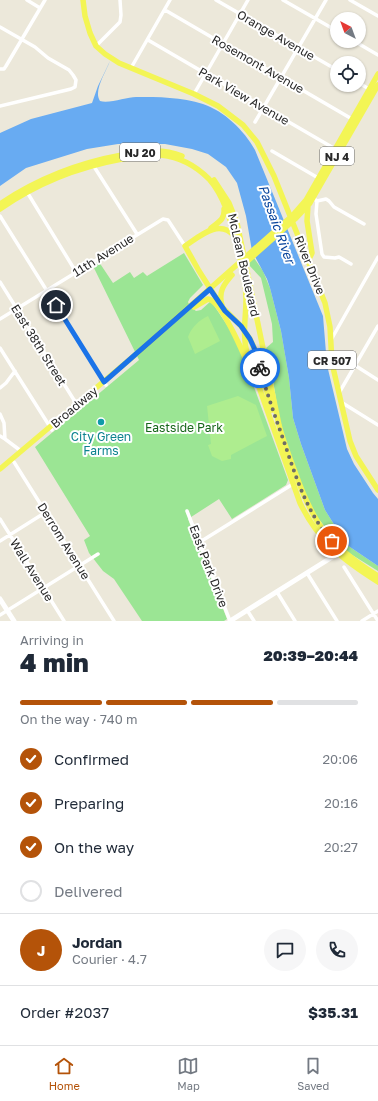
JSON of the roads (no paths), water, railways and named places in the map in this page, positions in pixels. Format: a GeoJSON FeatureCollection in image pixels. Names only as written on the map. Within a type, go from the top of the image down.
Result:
{"type":"FeatureCollection","features":[{"type":"Feature","properties":{"kind":"main road","name":"CR 507"},"geometry":{"type":"LineString","coordinates":[[84,0],[84,11],[88,28],[91,38],[96,46],[109,57],[130,67]]}},
{"type":"Feature","properties":{"kind":"main road","name":"River Drive"},"geometry":{"type":"LineString","coordinates":[[130,67],[212,103],[243,125],[254,138],[274,176],[327,310],[330,327],[332,363],[353,448],[378,490]]}},
{"type":"Feature","properties":{"kind":"main road","name":"Broadway"},"geometry":{"type":"LineString","coordinates":[[337,150],[376,89],[378,74]]}},
{"type":"Feature","properties":{"kind":"main road","name":"Broadway"},"geometry":{"type":"LineString","coordinates":[[294,217],[321,179],[352,119],[376,89]]}},
{"type":"Feature","properties":{"kind":"main road","name":"McLean Boulevard"},"geometry":{"type":"LineString","coordinates":[[0,204],[34,184],[64,171],[100,160],[138,152],[157,151],[173,153],[189,159],[202,168],[221,189],[235,218],[282,434],[305,500],[318,524],[332,541],[344,552],[378,576]]}},
{"type":"Feature","properties":{"kind":"main road","name":"McLean Boulevard"},"geometry":{"type":"LineString","coordinates":[[0,209],[27,192],[58,177],[93,165],[146,155],[173,157],[191,165],[204,174],[215,187],[222,201],[234,236],[246,292],[244,328],[245,344],[262,397],[300,503],[311,524],[337,554],[378,582]]}},
{"type":"Feature","properties":{"kind":"main road","name":"Broadway"},"geometry":{"type":"LineString","coordinates":[[0,473],[105,384],[313,200],[321,179]]}},
{"type":"Feature","properties":{"kind":"main road"},"geometry":{"type":"LineString","coordinates":[[308,261],[312,253],[307,221],[313,200]]}},
{"type":"Feature","properties":{"kind":"main road"},"geometry":{"type":"LineString","coordinates":[[222,201],[224,212],[220,222],[185,246],[222,307],[237,322],[250,339],[256,352],[264,384],[282,434]]}},
{"type":"Feature","properties":{"kind":"main road"},"geometry":{"type":"LineString","coordinates":[[294,217],[305,217],[307,221]]}},
{"type":"Feature","properties":{"kind":"main road"},"geometry":{"type":"LineString","coordinates":[[207,232],[218,228],[223,228],[230,231],[234,236]]}},
{"type":"Feature","properties":{"kind":"main road"},"geometry":{"type":"LineString","coordinates":[[222,307],[220,298],[221,290],[231,273]]}},
{"type":"Feature","properties":{"kind":"main road"},"geometry":{"type":"LineString","coordinates":[[202,276],[209,281],[216,282],[231,273]]}},
{"type":"Feature","properties":{"kind":"main road"},"geometry":{"type":"LineString","coordinates":[[193,306],[208,299],[216,304],[234,333],[254,383],[262,397]]}},
{"type":"Feature","properties":{"kind":"main road","name":"Broadway"},"geometry":{"type":"LineString","coordinates":[[0,469],[21,451],[51,429]]}},
{"type":"Feature","properties":{"kind":"street"},"geometry":{"type":"LineString","coordinates":[[27,0],[40,8]]}},
{"type":"Feature","properties":{"kind":"street"},"geometry":{"type":"LineString","coordinates":[[1,69],[6,66],[45,0]]}},
{"type":"Feature","properties":{"kind":"street"},"geometry":{"type":"LineString","coordinates":[[96,46],[120,22],[122,15],[120,0]]}},
{"type":"Feature","properties":{"kind":"street"},"geometry":{"type":"LineString","coordinates":[[130,67],[148,40],[170,0]]}},
{"type":"Feature","properties":{"kind":"street","name":"Orange Avenue"},"geometry":{"type":"LineString","coordinates":[[216,0],[330,66]]}},
{"type":"Feature","properties":{"kind":"street"},"geometry":{"type":"LineString","coordinates":[[194,94],[248,0]]}},
{"type":"Feature","properties":{"kind":"street"},"geometry":{"type":"LineString","coordinates":[[283,0],[330,27]]}},
{"type":"Feature","properties":{"kind":"street"},"geometry":{"type":"LineString","coordinates":[[255,122],[326,0]]}},
{"type":"Feature","properties":{"kind":"street"},"geometry":{"type":"LineString","coordinates":[[350,0],[378,16]]}},
{"type":"Feature","properties":{"kind":"street","name":"Rosemont Avenue"},"geometry":{"type":"LineString","coordinates":[[165,10],[352,119]]}},
{"type":"Feature","properties":{"kind":"street"},"geometry":{"type":"LineString","coordinates":[[0,27],[38,49],[48,58],[72,72],[76,83],[75,87],[0,106]]}},
{"type":"Feature","properties":{"kind":"street","name":"Park View Avenue"},"geometry":{"type":"LineString","coordinates":[[148,40],[337,150]]}},
{"type":"Feature","properties":{"kind":"street"},"geometry":{"type":"LineString","coordinates":[[366,48],[378,55]]}},
{"type":"Feature","properties":{"kind":"street"},"geometry":{"type":"LineString","coordinates":[[366,85],[376,89]]}},
{"type":"Feature","properties":{"kind":"street"},"geometry":{"type":"LineString","coordinates":[[272,151],[321,179]]}},
{"type":"Feature","properties":{"kind":"street"},"geometry":{"type":"LineString","coordinates":[[93,165],[137,234]]}},
{"type":"Feature","properties":{"kind":"street"},"geometry":{"type":"LineString","coordinates":[[27,192],[76,272]]}},
{"type":"Feature","properties":{"kind":"street"},"geometry":{"type":"LineString","coordinates":[[351,264],[339,257],[324,257],[322,254],[313,200],[326,199],[334,207],[364,224]]}},
{"type":"Feature","properties":{"kind":"street"},"geometry":{"type":"LineString","coordinates":[[0,216],[105,384]]}},
{"type":"Feature","properties":{"kind":"street","name":"11th Avenue"},"geometry":{"type":"LineString","coordinates":[[0,320],[161,220],[166,219],[169,221],[185,246]]}},
{"type":"Feature","properties":{"kind":"street"},"geometry":{"type":"LineString","coordinates":[[331,341],[378,257]]}},
{"type":"Feature","properties":{"kind":"street","name":"East 38th Street"},"geometry":{"type":"LineString","coordinates":[[0,282],[78,406]]}},
{"type":"Feature","properties":{"kind":"street"},"geometry":{"type":"LineString","coordinates":[[340,394],[378,326]]}},
{"type":"Feature","properties":{"kind":"street"},"geometry":{"type":"LineString","coordinates":[[0,348],[51,429]]}},
{"type":"Feature","properties":{"kind":"street"},"geometry":{"type":"LineString","coordinates":[[356,366],[378,380]]}},
{"type":"Feature","properties":{"kind":"street"},"geometry":{"type":"LineString","coordinates":[[0,388],[15,371]]}},
{"type":"Feature","properties":{"kind":"street"},"geometry":{"type":"LineString","coordinates":[[341,402],[378,425]]}},
{"type":"Feature","properties":{"kind":"street"},"geometry":{"type":"LineString","coordinates":[[0,414],[4,423],[5,439]]}},
{"type":"Feature","properties":{"kind":"street"},"geometry":{"type":"LineString","coordinates":[[0,436],[21,451]]}},
{"type":"Feature","properties":{"kind":"street","name":"Derrom Avenue"},"geometry":{"type":"LineString","coordinates":[[14,462],[113,621]]}},
{"type":"Feature","properties":{"kind":"street"},"geometry":{"type":"LineString","coordinates":[[200,542],[293,484]]}},
{"type":"Feature","properties":{"kind":"street","name":"East Park Drive"},"geometry":{"type":"LineString","coordinates":[[187,511],[230,621]]}},
{"type":"Feature","properties":{"kind":"street"},"geometry":{"type":"LineString","coordinates":[[0,541],[46,512]]}},
{"type":"Feature","properties":{"kind":"street","name":"Wall Avenue"},"geometry":{"type":"LineString","coordinates":[[0,519],[64,621]]}},
{"type":"Feature","properties":{"kind":"street"},"geometry":{"type":"LineString","coordinates":[[0,615],[98,554]]}},
{"type":"Feature","properties":{"kind":"street"},"geometry":{"type":"LineString","coordinates":[[230,621],[337,554]]}},
{"type":"Feature","properties":{"kind":"street"},"geometry":{"type":"LineString","coordinates":[[344,567],[378,621]]}},
{"type":"Feature","properties":{"kind":"street"},"geometry":{"type":"LineString","coordinates":[[307,573],[337,621]]}},
{"type":"Feature","properties":{"kind":"street"},"geometry":{"type":"LineString","coordinates":[[277,592],[295,621]]}},
{"type":"Feature","properties":{"kind":"street"},"geometry":{"type":"LineString","coordinates":[[0,599],[14,621]]}},
{"type":"Feature","properties":{"kind":"street"},"geometry":{"type":"LineString","coordinates":[[247,610],[254,621]]}},
{"type":"Feature","properties":{"kind":"street"},"geometry":{"type":"LineString","coordinates":[[362,621],[378,611]]}},
{"type":"Feature","properties":{"kind":"water","name":"Passaic River"},"geometry":{"type":"Polygon","coordinates":[[[110,61],[99,87],[98,97],[100,101],[108,102],[132,97],[153,97],[178,99],[203,104],[218,111],[233,122],[245,135],[255,150],[323,316],[327,365],[347,449],[354,464],[378,499],[378,566],[347,545],[325,510],[293,418],[289,378],[281,331],[270,288],[267,279],[252,251],[246,216],[237,183],[226,167],[208,154],[192,149],[165,144],[118,144],[87,149],[26,168],[0,186],[0,133],[31,119],[92,103],[98,86],[110,61]]]}},
{"type":"Feature","properties":{"kind":"place","name":"City Green Farms"},"geometry":{"type":"Point","coordinates":[101,422]}},
{"type":"Feature","properties":{"kind":"park label","name":"Eastside Park"},"geometry":{"type":"Point","coordinates":[184,427]}}]}
